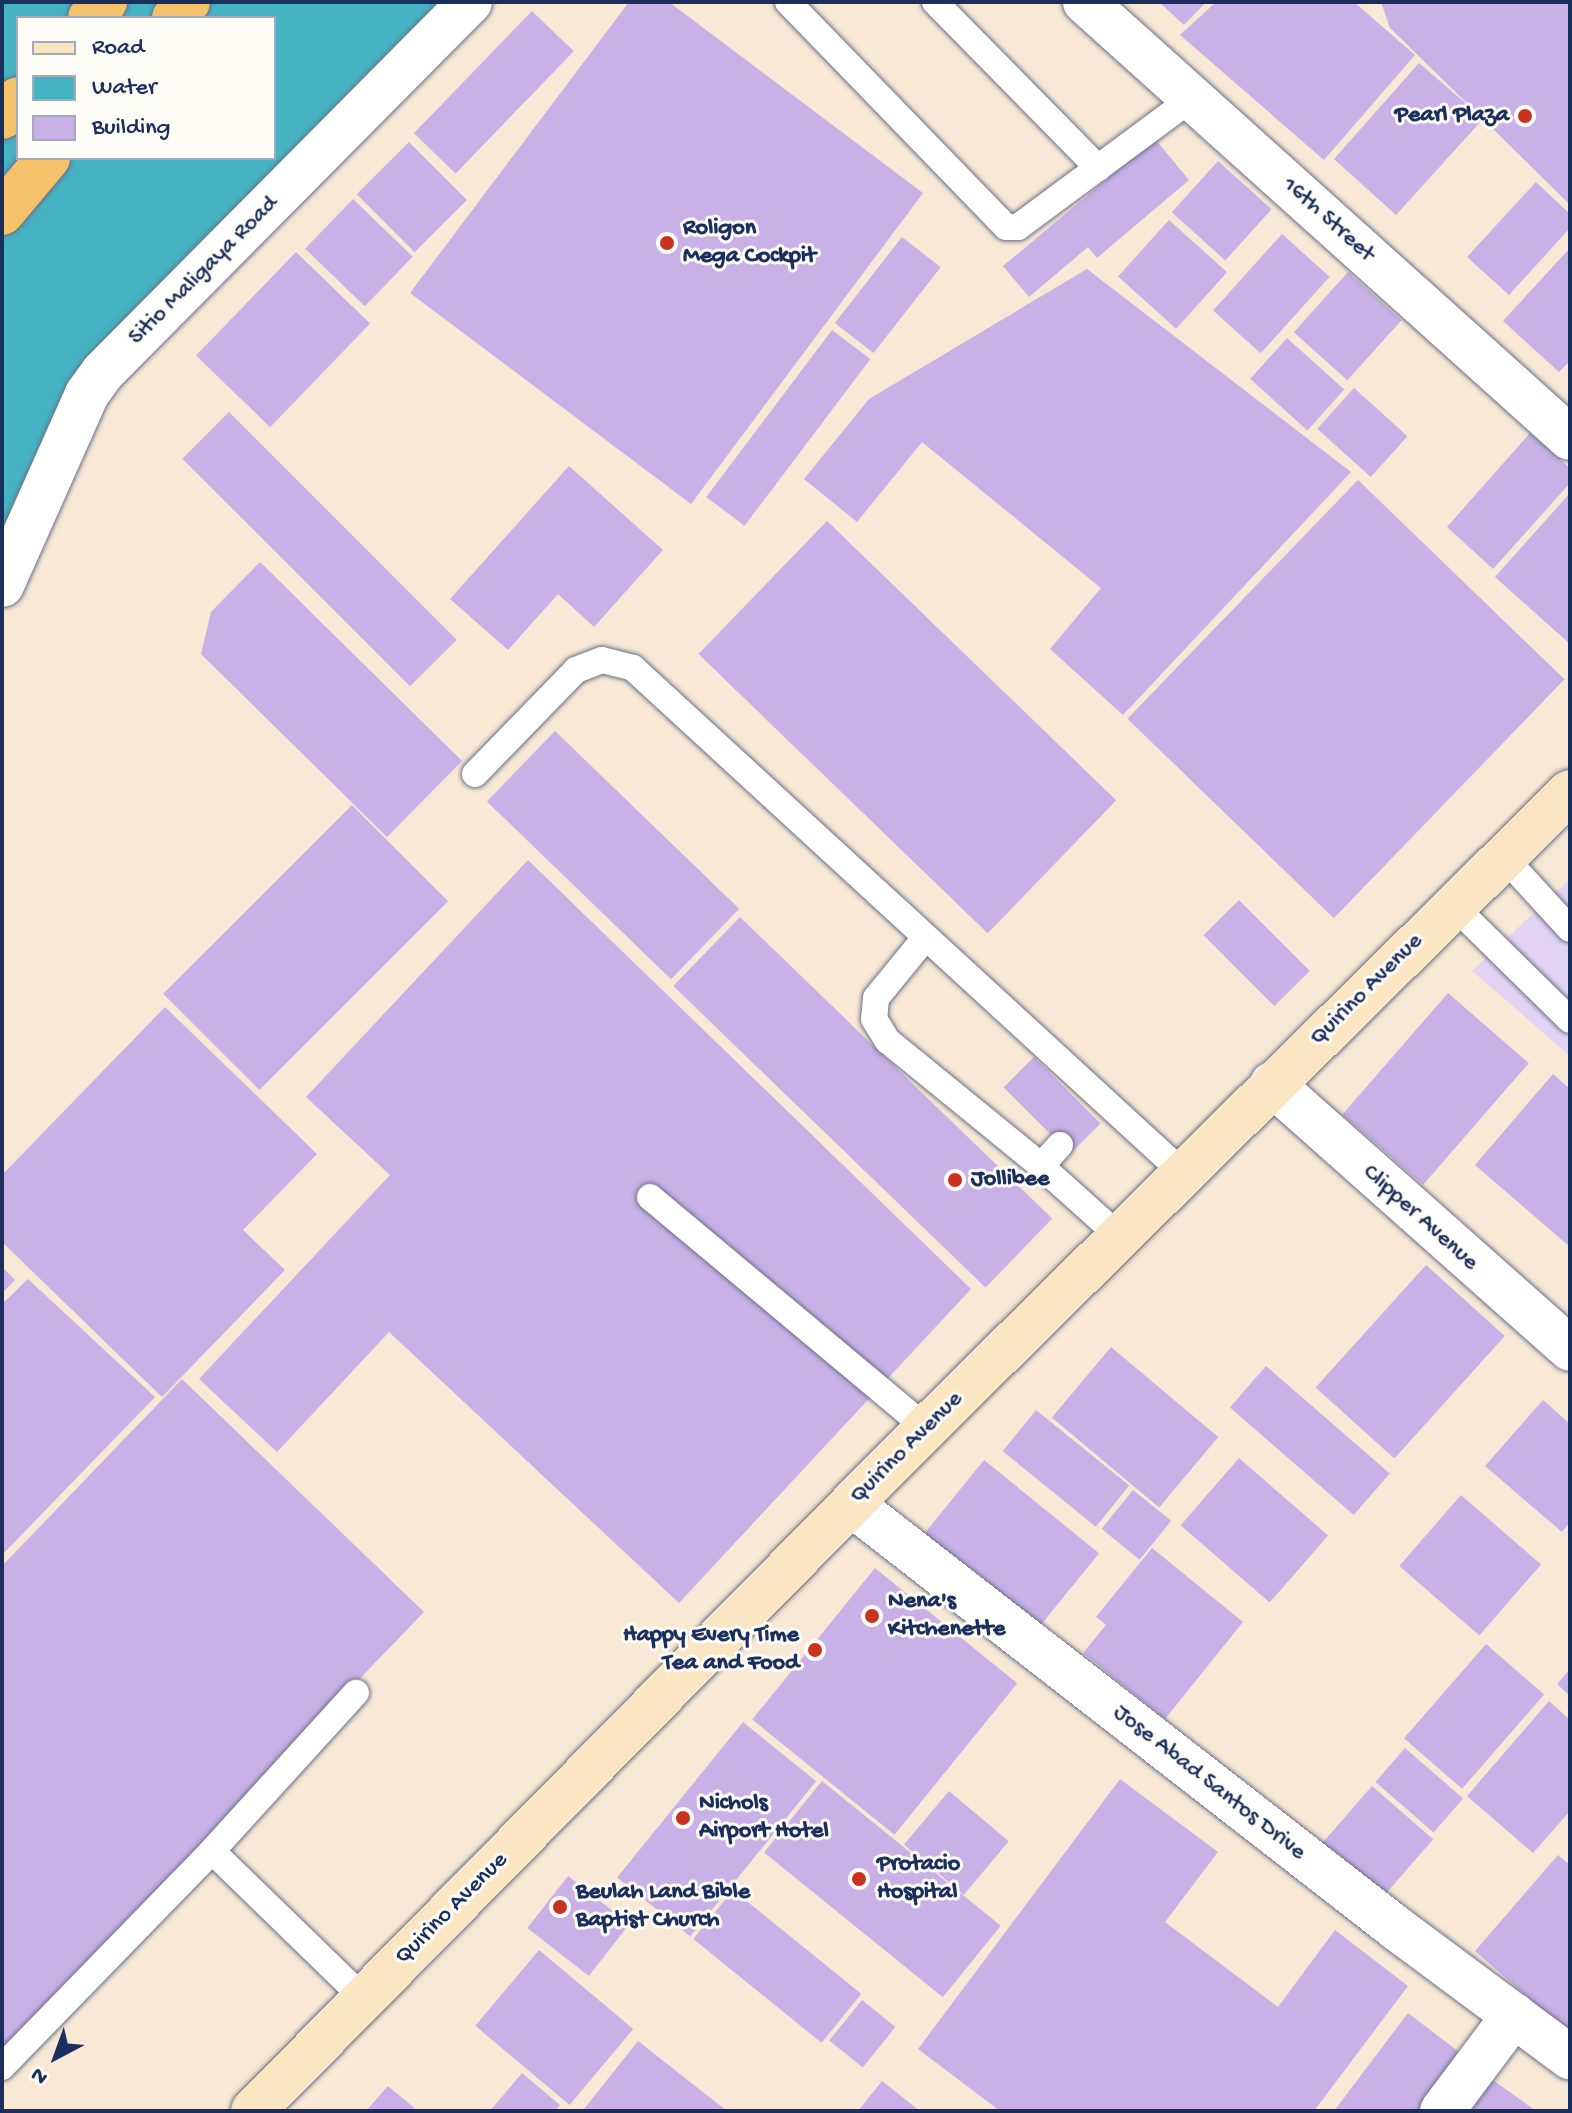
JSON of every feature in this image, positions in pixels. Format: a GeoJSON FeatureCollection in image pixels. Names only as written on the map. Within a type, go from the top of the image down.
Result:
{"type":"FeatureCollection","features":[{"type":"Feature","properties":{"kind":"highway"},"geometry":{"type":"LineString","coordinates":[[2,117],[16,101]]}},
{"type":"Feature","properties":{"kind":"highway"},"geometry":{"type":"LineString","coordinates":[[2,213],[46,160]]}},
{"type":"Feature","properties":{"kind":"main road","name":"Quirino Avenue"},"geometry":{"type":"LineString","coordinates":[[253,2111],[926,1428],[1452,904],[1570,792]]}},
{"type":"Feature","properties":{"kind":"street","name":"Sitio Maligaya Road"},"geometry":{"type":"LineString","coordinates":[[2,585],[87,394],[103,372],[470,2]]}},
{"type":"Feature","properties":{"kind":"street","name":"16th Street"},"geometry":{"type":"LineString","coordinates":[[1085,2],[1570,438]]}},
{"type":"Feature","properties":{"kind":"street","name":"Clipper Avenue"},"geometry":{"type":"LineString","coordinates":[[1272,1084],[1570,1349]]}},
{"type":"Feature","properties":{"kind":"street","name":"Jose Abad Santos Drive"},"geometry":{"type":"LineString","coordinates":[[851,1504],[1570,2057]]}},
{"type":"Feature","properties":{"kind":"street"},"geometry":{"type":"LineString","coordinates":[[1442,2111],[1514,2015]]}},
{"type":"Feature","properties":{"kind":"lane"},"geometry":{"type":"LineString","coordinates":[[788,2],[1006,227],[1018,227],[1191,99]]}},
{"type":"Feature","properties":{"kind":"lane"},"geometry":{"type":"LineString","coordinates":[[935,2],[1098,168]]}},
{"type":"Feature","properties":{"kind":"lane"},"geometry":{"type":"LineString","coordinates":[[475,774],[576,670],[602,660],[633,668],[925,938],[1097,1106],[1184,1174]]}},
{"type":"Feature","properties":{"kind":"lane"},"geometry":{"type":"LineString","coordinates":[[1503,856],[1570,929]]}},
{"type":"Feature","properties":{"kind":"lane"},"geometry":{"type":"LineString","coordinates":[[1452,904],[1570,1020]]}},
{"type":"Feature","properties":{"kind":"lane"},"geometry":{"type":"LineString","coordinates":[[925,938],[876,998],[874,1019],[888,1041],[1041,1166],[1119,1236]]}},
{"type":"Feature","properties":{"kind":"lane"},"geometry":{"type":"LineString","coordinates":[[1041,1166],[1060,1145]]}},
{"type":"Feature","properties":{"kind":"lane"},"geometry":{"type":"LineString","coordinates":[[650,1197],[926,1428]]}},
{"type":"Feature","properties":{"kind":"lane"},"geometry":{"type":"LineString","coordinates":[[2,2067],[212,1851],[356,1693]]}},
{"type":"Feature","properties":{"kind":"lane"},"geometry":{"type":"LineString","coordinates":[[212,1851],[364,1999]]}},
{"type":"Feature","properties":{"kind":"shaded area"},"geometry":{"type":"Polygon","coordinates":[[[1570,879],[1570,1056],[1472,971],[1570,879]]]}},
{"type":"Feature","properties":{"kind":"water"},"geometry":{"type":"Polygon","coordinates":[[[2,2],[460,2],[84,384],[2,540],[2,2]]]}},
{"type":"Feature","properties":{"kind":"building","name":"Roligon Mega Cockpit"},"geometry":{"type":"Polygon","coordinates":[[[629,2],[669,2],[923,193],[691,504],[410,293],[629,2]]]}},
{"type":"Feature","properties":{"kind":"building"},"geometry":{"type":"Polygon","coordinates":[[[1159,2],[1206,2],[1184,25],[1159,2]]]}},
{"type":"Feature","properties":{"kind":"building"},"geometry":{"type":"Polygon","coordinates":[[[1216,2],[1354,2],[1415,55],[1324,160],[1180,35],[1216,2]]]}},
{"type":"Feature","properties":{"kind":"building","name":"Pearl Plaza"},"geometry":{"type":"Polygon","coordinates":[[[1381,2],[1570,2],[1570,205],[1483,119],[1396,215],[1334,159],[1419,63],[1477,113],[1390,28],[1381,2]]]}},
{"type":"Feature","properties":{"kind":"building"},"geometry":{"type":"Polygon","coordinates":[[[532,11],[574,51],[456,174],[414,133],[532,11]]]}},
{"type":"Feature","properties":{"kind":"building"},"geometry":{"type":"Polygon","coordinates":[[[1155,139],[1189,180],[1097,258],[1088,247],[1029,297],[1003,266],[1155,139]]]}},
{"type":"Feature","properties":{"kind":"building"},"geometry":{"type":"Polygon","coordinates":[[[409,142],[467,200],[415,252],[357,194],[409,142]]]}},
{"type":"Feature","properties":{"kind":"building"},"geometry":{"type":"Polygon","coordinates":[[[1218,161],[1272,209],[1225,260],[1172,212],[1218,161]]]}},
{"type":"Feature","properties":{"kind":"building"},"geometry":{"type":"Polygon","coordinates":[[[1536,182],[1570,214],[1570,228],[1509,295],[1467,257],[1536,182]]]}},
{"type":"Feature","properties":{"kind":"building"},"geometry":{"type":"Polygon","coordinates":[[[353,199],[413,257],[365,306],[305,249],[353,199]]]}},
{"type":"Feature","properties":{"kind":"building"},"geometry":{"type":"Polygon","coordinates":[[[1169,220],[1227,272],[1176,329],[1118,276],[1169,220]]]}},
{"type":"Feature","properties":{"kind":"building"},"geometry":{"type":"Polygon","coordinates":[[[1282,234],[1330,277],[1261,353],[1213,311],[1282,234]]]}},
{"type":"Feature","properties":{"kind":"building"},"geometry":{"type":"Polygon","coordinates":[[[902,237],[941,267],[874,353],[835,323],[902,237]]]}},
{"type":"Feature","properties":{"kind":"building"},"geometry":{"type":"Polygon","coordinates":[[[1570,248],[1570,361],[1559,372],[1503,321],[1570,248]]]}},
{"type":"Feature","properties":{"kind":"building"},"geometry":{"type":"Polygon","coordinates":[[[296,252],[370,324],[270,427],[196,356],[296,252]]]}},
{"type":"Feature","properties":{"kind":"building"},"geometry":{"type":"Polygon","coordinates":[[[1087,269],[1351,472],[1123,715],[1050,649],[1101,588],[922,442],[857,522],[804,479],[869,399],[1087,269]]]}},
{"type":"Feature","properties":{"kind":"building"},"geometry":{"type":"Polygon","coordinates":[[[1348,272],[1402,320],[1347,380],[1294,332],[1348,272]]]}},
{"type":"Feature","properties":{"kind":"building"},"geometry":{"type":"Polygon","coordinates":[[[832,330],[870,359],[745,526],[706,497],[832,330]]]}},
{"type":"Feature","properties":{"kind":"building"},"geometry":{"type":"Polygon","coordinates":[[[1287,338],[1344,390],[1307,430],[1250,379],[1287,338]]]}},
{"type":"Feature","properties":{"kind":"building"},"geometry":{"type":"Polygon","coordinates":[[[1354,388],[1408,436],[1371,477],[1317,429],[1354,388]]]}},
{"type":"Feature","properties":{"kind":"building"},"geometry":{"type":"Polygon","coordinates":[[[229,412],[457,640],[410,686],[182,459],[229,412]]]}},
{"type":"Feature","properties":{"kind":"building"},"geometry":{"type":"Polygon","coordinates":[[[1530,433],[1570,468],[1570,483],[1493,569],[1447,527],[1530,433]]]}},
{"type":"Feature","properties":{"kind":"building"},"geometry":{"type":"Polygon","coordinates":[[[569,466],[663,550],[594,627],[558,594],[508,650],[450,599],[569,466]]]}},
{"type":"Feature","properties":{"kind":"building"},"geometry":{"type":"Polygon","coordinates":[[[1358,480],[1564,679],[1334,918],[1127,719],[1358,480]]]}},
{"type":"Feature","properties":{"kind":"building"},"geometry":{"type":"Polygon","coordinates":[[[1570,493],[1570,644],[1495,577],[1570,493]]]}},
{"type":"Feature","properties":{"kind":"building"},"geometry":{"type":"Polygon","coordinates":[[[827,521],[1116,800],[988,933],[698,654],[827,521]]]}},
{"type":"Feature","properties":{"kind":"building"},"geometry":{"type":"Polygon","coordinates":[[[260,562],[462,761],[387,837],[201,654],[211,612],[260,562]]]}},
{"type":"Feature","properties":{"kind":"building"},"geometry":{"type":"Polygon","coordinates":[[[555,731],[739,909],[671,979],[487,801],[555,731]]]}},
{"type":"Feature","properties":{"kind":"building"},"geometry":{"type":"Polygon","coordinates":[[[352,805],[448,901],[259,1090],[163,994],[352,805]]]}},
{"type":"Feature","properties":{"kind":"building"},"geometry":{"type":"Polygon","coordinates":[[[528,860],[971,1289],[679,1603],[389,1332],[277,1452],[199,1379],[390,1175],[306,1097],[528,860]]]}},
{"type":"Feature","properties":{"kind":"building"},"geometry":{"type":"Polygon","coordinates":[[[1239,900],[1310,971],[1274,1006],[1204,935],[1239,900]]]}},
{"type":"Feature","properties":{"kind":"building"},"geometry":{"type":"Polygon","coordinates":[[[740,917],[1052,1218],[986,1288],[673,986],[740,917]]]}},
{"type":"Feature","properties":{"kind":"building"},"geometry":{"type":"Polygon","coordinates":[[[1448,993],[1529,1063],[1423,1185],[1342,1115],[1448,993]]]}},
{"type":"Feature","properties":{"kind":"building"},"geometry":{"type":"Polygon","coordinates":[[[165,1007],[317,1154],[243,1230],[285,1270],[162,1397],[2,1242],[2,1175],[165,1007]]]}},
{"type":"Feature","properties":{"kind":"building"},"geometry":{"type":"Polygon","coordinates":[[[1034,1057],[1100,1123],[1070,1154],[1004,1087],[1034,1057]]]}},
{"type":"Feature","properties":{"kind":"building"},"geometry":{"type":"Polygon","coordinates":[[[1553,1074],[1570,1089],[1570,1247],[1475,1165],[1553,1074]]]}},
{"type":"Feature","properties":{"kind":"building"},"geometry":{"type":"Polygon","coordinates":[[[1426,1265],[1505,1336],[1394,1459],[1316,1388],[1426,1265]]]}},
{"type":"Feature","properties":{"kind":"building"},"geometry":{"type":"Polygon","coordinates":[[[2,1267],[15,1280],[2,1293],[2,1267]]]}},
{"type":"Feature","properties":{"kind":"building"},"geometry":{"type":"Polygon","coordinates":[[[28,1279],[155,1397],[2,1555],[2,1304],[28,1279]]]}},
{"type":"Feature","properties":{"kind":"building"},"geometry":{"type":"Polygon","coordinates":[[[1111,1347],[1218,1437],[1159,1507],[1052,1417],[1111,1347]]]}},
{"type":"Feature","properties":{"kind":"building"},"geometry":{"type":"Polygon","coordinates":[[[1266,1366],[1390,1474],[1354,1515],[1230,1408],[1266,1366]]]}},
{"type":"Feature","properties":{"kind":"building"},"geometry":{"type":"Polygon","coordinates":[[[182,1379],[424,1612],[2,2050],[2,1566],[182,1379]]]}},
{"type":"Feature","properties":{"kind":"building"},"geometry":{"type":"Polygon","coordinates":[[[1543,1400],[1570,1424],[1570,1522],[1562,1532],[1485,1466],[1543,1400]]]}},
{"type":"Feature","properties":{"kind":"building"},"geometry":{"type":"Polygon","coordinates":[[[1036,1410],[1129,1486],[1096,1527],[1003,1451],[1036,1410]]]}},
{"type":"Feature","properties":{"kind":"building"},"geometry":{"type":"Polygon","coordinates":[[[1239,1458],[1328,1535],[1270,1603],[1181,1525],[1239,1458]]]}},
{"type":"Feature","properties":{"kind":"building"},"geometry":{"type":"Polygon","coordinates":[[[984,1460],[1099,1553],[1030,1638],[915,1545],[984,1460]]]}},
{"type":"Feature","properties":{"kind":"building"},"geometry":{"type":"Polygon","coordinates":[[[1133,1490],[1171,1521],[1140,1560],[1102,1529],[1133,1490]]]}},
{"type":"Feature","properties":{"kind":"building"},"geometry":{"type":"Polygon","coordinates":[[[1461,1495],[1541,1565],[1479,1635],[1399,1566],[1461,1495]]]}},
{"type":"Feature","properties":{"kind":"building"},"geometry":{"type":"Polygon","coordinates":[[[1152,1548],[1243,1622],[1165,1719],[1083,1653],[1106,1625],[1096,1617],[1152,1548]]]}},
{"type":"Feature","properties":{"kind":"building"},"geometry":{"type":"Polygon","coordinates":[[[875,1568],[1017,1683],[895,1835],[752,1720],[875,1568]]]}},
{"type":"Feature","properties":{"kind":"building"},"geometry":{"type":"Polygon","coordinates":[[[1486,1644],[1544,1695],[1462,1789],[1404,1738],[1486,1644]]]}},
{"type":"Feature","properties":{"kind":"building"},"geometry":{"type":"Polygon","coordinates":[[[1570,1669],[1570,1696],[1557,1684],[1570,1669]]]}},
{"type":"Feature","properties":{"kind":"building"},"geometry":{"type":"Polygon","coordinates":[[[1549,1701],[1570,1720],[1570,1811],[1533,1853],[1467,1796],[1549,1701]]]}},
{"type":"Feature","properties":{"kind":"building"},"geometry":{"type":"Polygon","coordinates":[[[743,1722],[816,1781],[690,1937],[617,1877],[743,1722]]]}},
{"type":"Feature","properties":{"kind":"building"},"geometry":{"type":"Polygon","coordinates":[[[1405,1748],[1463,1799],[1434,1832],[1375,1782],[1405,1748]]]}},
{"type":"Feature","properties":{"kind":"building"},"geometry":{"type":"Polygon","coordinates":[[[1120,1779],[1218,1852],[1165,1922],[1278,2007],[1335,1930],[1408,1986],[1314,2111],[1000,2111],[918,2049],[1120,1779]]]}},
{"type":"Feature","properties":{"kind":"building"},"geometry":{"type":"Polygon","coordinates":[[[822,1781],[1001,1926],[943,1997],[764,1852],[822,1781]]]}},
{"type":"Feature","properties":{"kind":"building"},"geometry":{"type":"Polygon","coordinates":[[[1372,1786],[1433,1839],[1384,1896],[1323,1843],[1372,1786]]]}},
{"type":"Feature","properties":{"kind":"building"},"geometry":{"type":"Polygon","coordinates":[[[949,1791],[1009,1841],[964,1895],[904,1845],[949,1791]]]}},
{"type":"Feature","properties":{"kind":"building"},"geometry":{"type":"Polygon","coordinates":[[[1558,1855],[1570,1865],[1570,2034],[1475,1951],[1558,1855]]]}},
{"type":"Feature","properties":{"kind":"building"},"geometry":{"type":"Polygon","coordinates":[[[568,1876],[629,1924],[589,1976],[527,1928],[568,1876]]]}},
{"type":"Feature","properties":{"kind":"building"},"geometry":{"type":"Polygon","coordinates":[[[733,1890],[861,1994],[822,2043],[693,1939],[733,1890]]]}},
{"type":"Feature","properties":{"kind":"building"},"geometry":{"type":"Polygon","coordinates":[[[539,1950],[633,2029],[570,2105],[475,2026],[539,1950]]]}},
{"type":"Feature","properties":{"kind":"building"},"geometry":{"type":"Polygon","coordinates":[[[862,2000],[895,2027],[863,2067],[829,2040],[862,2000]]]}},
{"type":"Feature","properties":{"kind":"building"},"geometry":{"type":"Polygon","coordinates":[[[1408,2013],[1463,2055],[1421,2111],[1334,2111],[1408,2013]]]}},
{"type":"Feature","properties":{"kind":"building"},"geometry":{"type":"Polygon","coordinates":[[[638,2041],[727,2111],[584,2109],[638,2041]]]}},
{"type":"Feature","properties":{"kind":"building"},"geometry":{"type":"Polygon","coordinates":[[[522,2073],[560,2105],[555,2111],[490,2111],[522,2073]]]}},
{"type":"Feature","properties":{"kind":"building"},"geometry":{"type":"Polygon","coordinates":[[[1493,2080],[1536,2111],[1470,2111],[1493,2080]]]}},
{"type":"Feature","properties":{"kind":"building"},"geometry":{"type":"Polygon","coordinates":[[[882,2081],[920,2111],[858,2111],[882,2081]]]}},
{"type":"Feature","properties":{"kind":"building"},"geometry":{"type":"Polygon","coordinates":[[[388,2086],[418,2111],[366,2111],[388,2086]]]}},
{"type":"Feature","properties":{"kind":"place","name":"Pearl Plaza"},"geometry":{"type":"Point","coordinates":[1525,116]}},
{"type":"Feature","properties":{"kind":"place","name":"Roligon Mega Cockpit"},"geometry":{"type":"Point","coordinates":[667,243]}},
{"type":"Feature","properties":{"kind":"place","name":"Jollibee"},"geometry":{"type":"Point","coordinates":[955,1180]}},
{"type":"Feature","properties":{"kind":"place","name":"Nena's Kitchenette"},"geometry":{"type":"Point","coordinates":[872,1616]}},
{"type":"Feature","properties":{"kind":"place","name":"Happy Every Time Tea and Food"},"geometry":{"type":"Point","coordinates":[815,1650]}},
{"type":"Feature","properties":{"kind":"place","name":"Nichols Airport Hotel"},"geometry":{"type":"Point","coordinates":[683,1818]}},
{"type":"Feature","properties":{"kind":"place","name":"Protacio Hospital"},"geometry":{"type":"Point","coordinates":[859,1879]}},
{"type":"Feature","properties":{"kind":"place","name":"Beulah Land Bible Baptist Church"},"geometry":{"type":"Point","coordinates":[560,1907]}}]}
